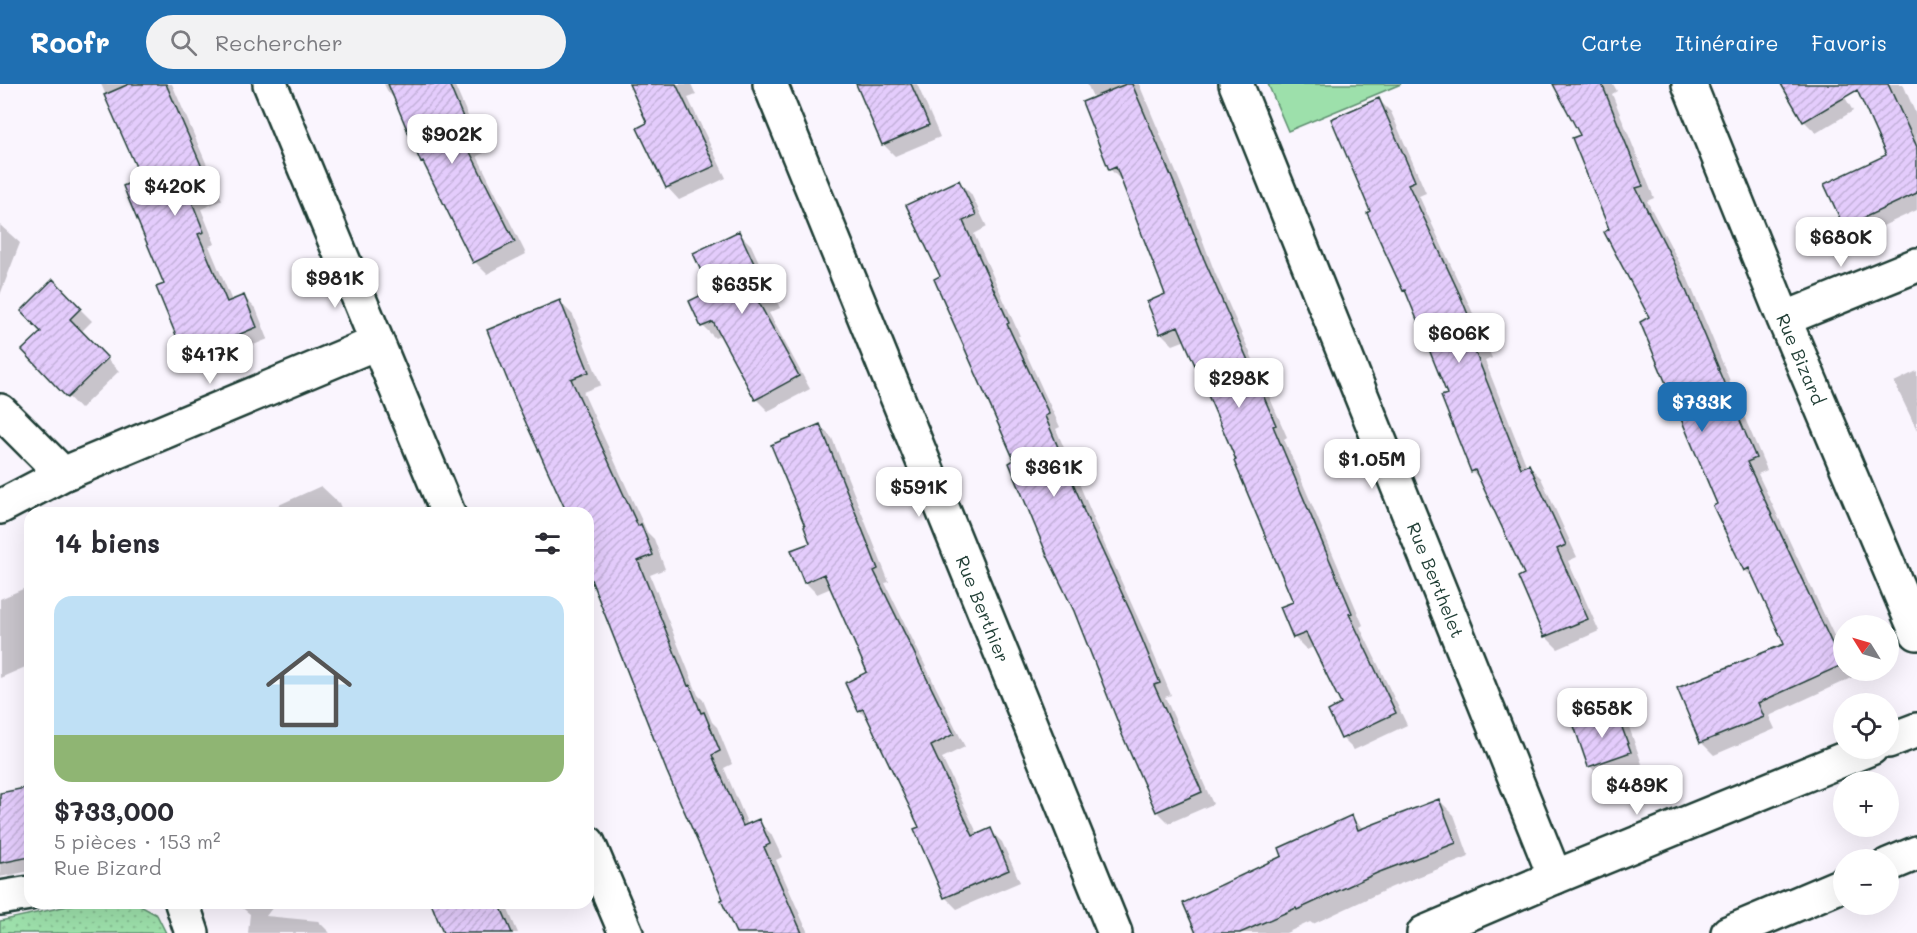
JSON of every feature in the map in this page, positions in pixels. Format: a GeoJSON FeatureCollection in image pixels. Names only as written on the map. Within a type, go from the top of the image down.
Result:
{"type":"FeatureCollection","features":[{"type":"Feature","properties":{"kind":"street"},"geometry":{"type":"LineString","coordinates":[[270,84],[445,507]]}},
{"type":"Feature","properties":{"kind":"street","name":"Rue Berthier"},"geometry":{"type":"LineString","coordinates":[[770,84],[1115,933]]}},
{"type":"Feature","properties":{"kind":"street","name":"Rue Berthelet"},"geometry":{"type":"LineString","coordinates":[[1236,84],[1555,877]]}},
{"type":"Feature","properties":{"kind":"street","name":"Rue Bizard"},"geometry":{"type":"LineString","coordinates":[[1689,84],[1784,319],[1917,633]]}},
{"type":"Feature","properties":{"kind":"street"},"geometry":{"type":"LineString","coordinates":[[1784,319],[1917,265]]}},
{"type":"Feature","properties":{"kind":"street"},"geometry":{"type":"LineString","coordinates":[[0,507],[63,474],[376,343]]}},
{"type":"Feature","properties":{"kind":"street"},"geometry":{"type":"LineString","coordinates":[[0,411],[63,474]]}},
{"type":"Feature","properties":{"kind":"street"},"geometry":{"type":"LineString","coordinates":[[1899,737],[1917,730]]}},
{"type":"Feature","properties":{"kind":"street"},"geometry":{"type":"LineString","coordinates":[[1424,933],[1843,759]]}},
{"type":"Feature","properties":{"kind":"street"},"geometry":{"type":"LineString","coordinates":[[1899,860],[1917,853]]}},
{"type":"Feature","properties":{"kind":"street"},"geometry":{"type":"LineString","coordinates":[[594,857],[626,933]]}},
{"type":"Feature","properties":{"kind":"street"},"geometry":{"type":"LineString","coordinates":[[1728,933],[1833,889]]}},
{"type":"Feature","properties":{"kind":"street"},"geometry":{"type":"LineString","coordinates":[[0,898],[24,893]]}},
{"type":"Feature","properties":{"kind":"street"},"geometry":{"type":"LineString","coordinates":[[184,909],[192,933]]}},
{"type":"Feature","properties":{"kind":"green space"},"geometry":{"type":"Polygon","coordinates":[[[1268,84],[1401,84],[1288,131],[1268,84]]]}},
{"type":"Feature","properties":{"kind":"green space"},"geometry":{"type":"Polygon","coordinates":[[[54,909],[146,909],[157,915],[166,933],[0,933],[0,921],[54,909]]]}},
{"type":"Feature","properties":{"kind":"building"},"geometry":{"type":"Polygon","coordinates":[[[129,84],[166,84],[211,188],[190,197],[204,232],[198,234],[227,302],[244,295],[257,327],[185,357],[156,287],[164,284],[123,186],[141,178],[104,95],[129,84]]]}},
{"type":"Feature","properties":{"kind":"building"},"geometry":{"type":"Polygon","coordinates":[[[388,84],[449,84],[473,141],[466,144],[515,242],[473,263],[423,162],[421,163],[388,84]]]}},
{"type":"Feature","properties":{"kind":"building"},"geometry":{"type":"Polygon","coordinates":[[[629,84],[676,84],[715,166],[666,188],[637,128],[647,123],[629,84]]]}},
{"type":"Feature","properties":{"kind":"building"},"geometry":{"type":"Polygon","coordinates":[[[856,84],[911,84],[929,125],[882,145],[856,84]]]}},
{"type":"Feature","properties":{"kind":"building"},"geometry":{"type":"Polygon","coordinates":[[[1126,84],[1132,84],[1276,425],[1273,426],[1352,613],[1349,614],[1396,713],[1341,739],[1328,711],[1341,704],[1306,633],[1293,638],[1280,607],[1293,602],[1234,461],[1236,460],[1178,326],[1160,334],[1147,302],[1165,294],[1116,167],[1109,170],[1082,102],[1126,84]]]}},
{"type":"Feature","properties":{"kind":"building"},"geometry":{"type":"Polygon","coordinates":[[[1553,84],[1602,84],[1643,186],[1636,188],[1675,264],[1756,458],[1747,462],[1833,646],[1833,669],[1758,703],[1764,717],[1700,743],[1677,688],[1784,644],[1749,568],[1744,571],[1713,506],[1717,504],[1640,322],[1649,317],[1604,232],[1609,229],[1572,138],[1580,135],[1553,84]]]}},
{"type":"Feature","properties":{"kind":"building"},"geometry":{"type":"Polygon","coordinates":[[[1781,84],[1888,84],[1917,147],[1917,193],[1844,227],[1824,184],[1886,155],[1857,90],[1803,122],[1781,84]]]}},
{"type":"Feature","properties":{"kind":"building"},"geometry":{"type":"Polygon","coordinates":[[[1379,98],[1415,181],[1408,184],[1460,295],[1481,346],[1474,349],[1521,468],[1529,464],[1566,545],[1557,549],[1588,619],[1544,637],[1518,577],[1524,574],[1475,470],[1471,472],[1441,396],[1447,394],[1405,290],[1403,291],[1367,213],[1370,211],[1331,119],[1379,98]]]}},
{"type":"Feature","properties":{"kind":"building"},"geometry":{"type":"Polygon","coordinates":[[[959,180],[976,215],[963,221],[1049,414],[1045,416],[1082,507],[1132,615],[1160,683],[1154,685],[1202,792],[1156,812],[1120,730],[1074,611],[1047,555],[1009,463],[1014,460],[934,279],[940,276],[906,205],[959,180]]]}},
{"type":"Feature","properties":{"kind":"building"},"geometry":{"type":"Polygon","coordinates":[[[739,231],[769,296],[758,301],[799,376],[755,400],[713,322],[701,327],[689,301],[710,291],[693,253],[739,231]]]}},
{"type":"Feature","properties":{"kind":"building"},"geometry":{"type":"Polygon","coordinates":[[[53,279],[81,308],[70,319],[108,358],[67,398],[22,350],[41,332],[21,311],[53,279]]]}},
{"type":"Feature","properties":{"kind":"building"},"geometry":{"type":"Polygon","coordinates":[[[560,300],[589,372],[571,379],[638,526],[641,524],[653,555],[638,561],[688,686],[690,685],[701,713],[704,712],[720,751],[712,755],[743,826],[759,819],[770,844],[764,847],[802,933],[736,933],[667,772],[594,587],[594,507],[564,507],[516,401],[487,330],[560,300]]]}},
{"type":"Feature","properties":{"kind":"building"},"geometry":{"type":"Polygon","coordinates":[[[820,424],[878,569],[874,571],[954,734],[931,746],[973,836],[991,828],[1009,870],[944,898],[914,829],[919,827],[863,709],[858,711],[845,683],[867,672],[824,574],[804,583],[791,550],[810,543],[771,445],[820,424]]]}},
{"type":"Feature","properties":{"kind":"building"},"geometry":{"type":"Polygon","coordinates":[[[1616,711],[1631,752],[1588,767],[1574,726],[1616,711]]]}},
{"type":"Feature","properties":{"kind":"building"},"geometry":{"type":"Polygon","coordinates":[[[24,788],[24,858],[0,863],[0,793],[24,788]]]}},
{"type":"Feature","properties":{"kind":"building"},"geometry":{"type":"Polygon","coordinates":[[[1439,799],[1456,843],[1377,873],[1240,933],[1196,933],[1183,903],[1282,856],[1279,848],[1352,815],[1358,830],[1439,799]]]}},
{"type":"Feature","properties":{"kind":"building"},"geometry":{"type":"Polygon","coordinates":[[[433,909],[502,909],[512,933],[443,933],[433,909]]]}}]}
